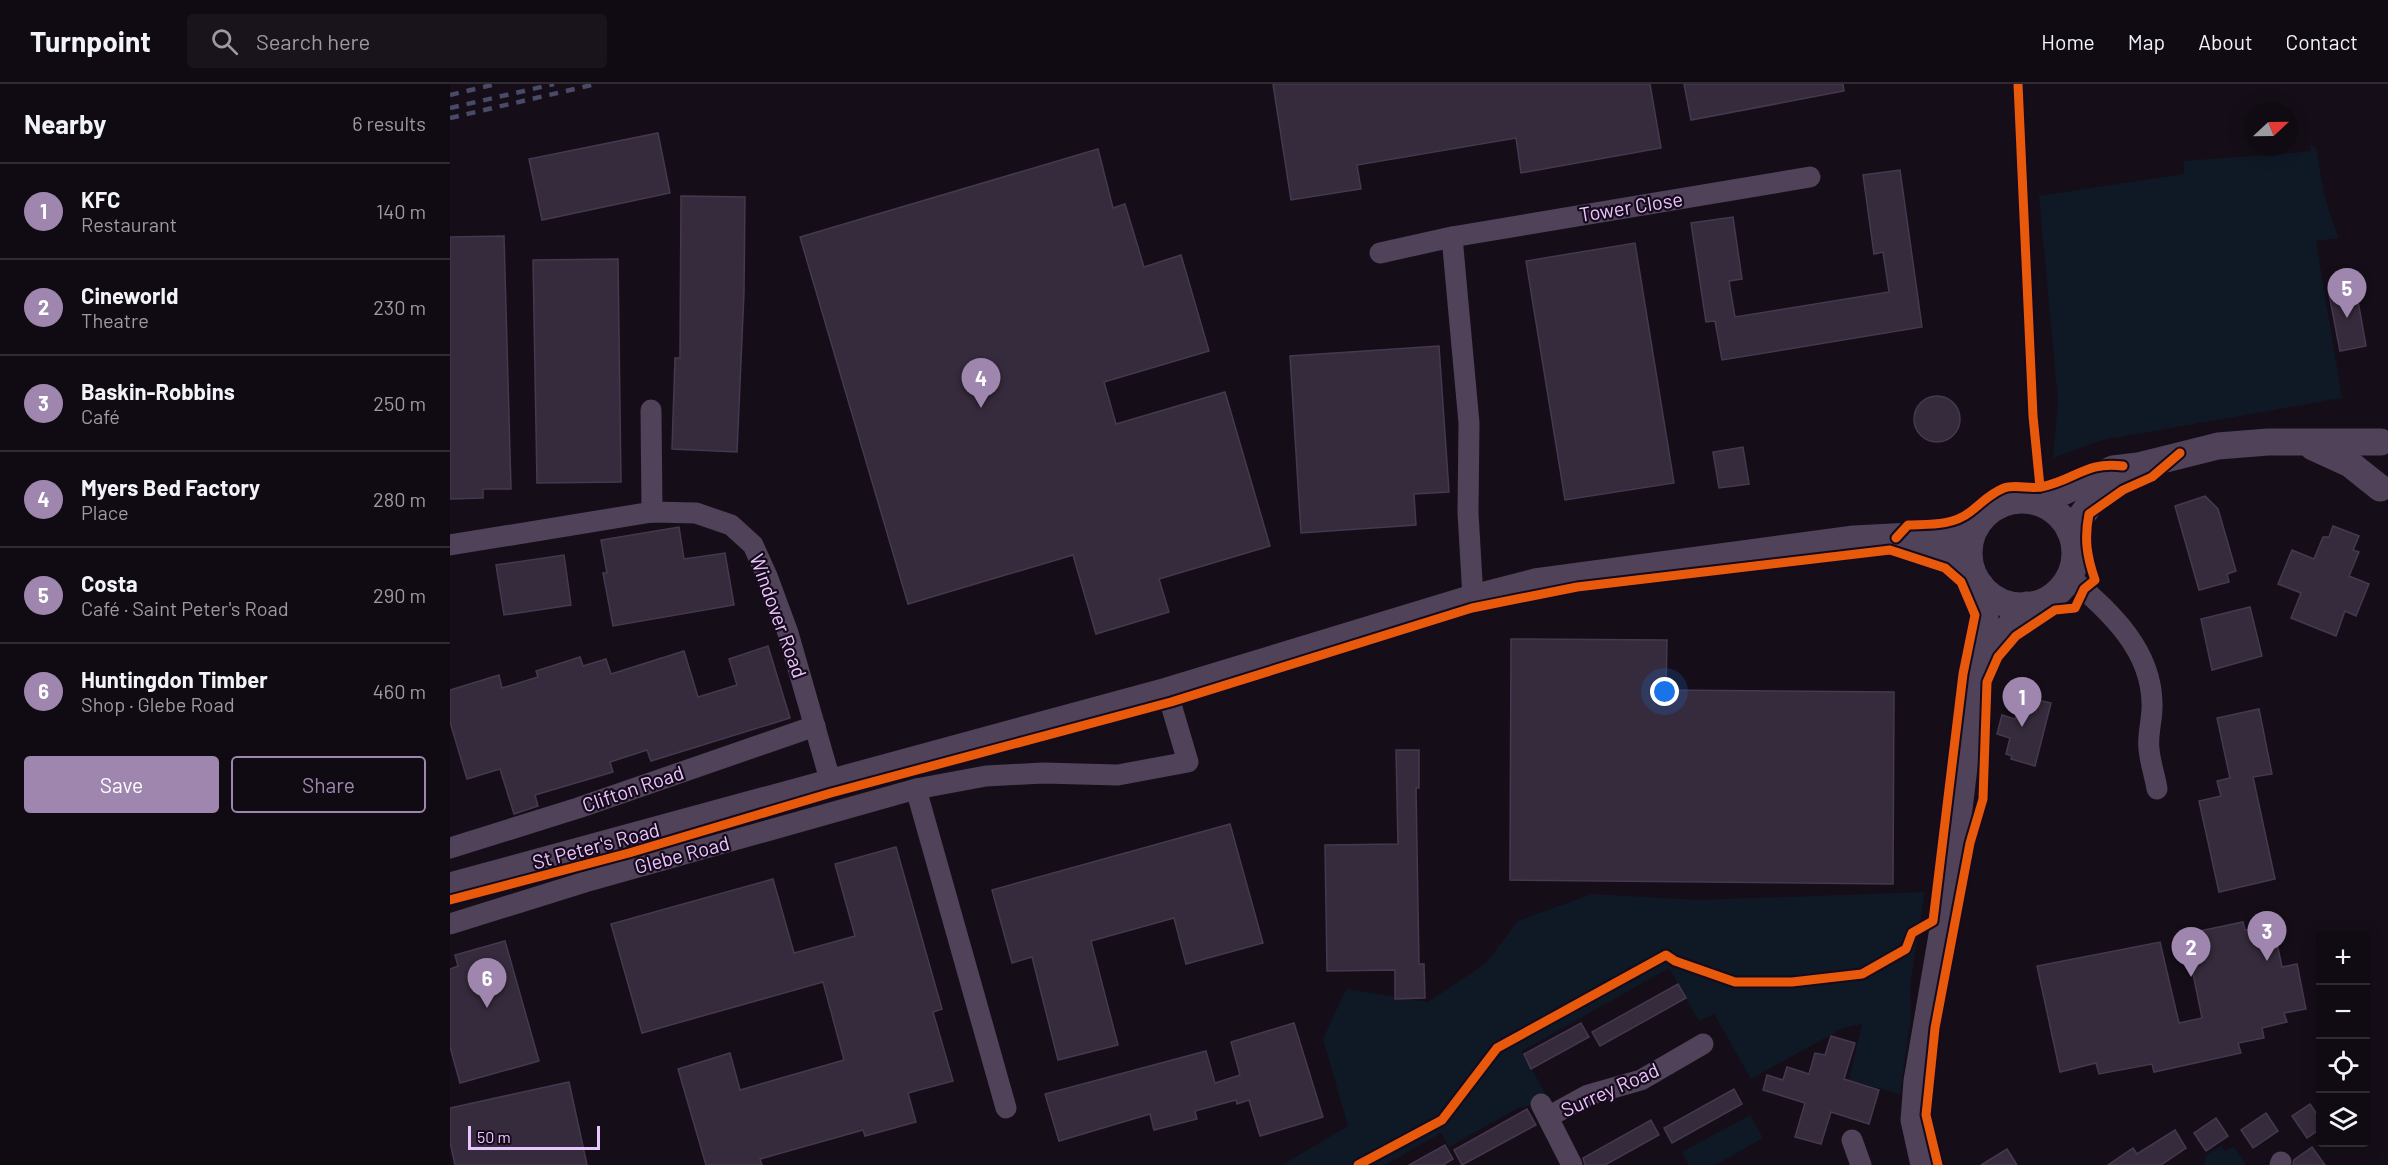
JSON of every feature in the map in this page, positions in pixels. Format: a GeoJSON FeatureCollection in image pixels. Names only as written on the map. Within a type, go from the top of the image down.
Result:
{"type":"FeatureCollection","features":[{"type":"Feature","properties":{"kind":"street","name":"Tower Close"},"geometry":{"type":"LineString","coordinates":[[1380,253],[1452,237],[1810,177]]}},
{"type":"Feature","properties":{"kind":"street"},"geometry":{"type":"LineString","coordinates":[[1452,237],[1469,423],[1468,513],[1473,598]]}},
{"type":"Feature","properties":{"kind":"street"},"geometry":{"type":"LineString","coordinates":[[651,410],[652,512]]}},
{"type":"Feature","properties":{"kind":"street"},"geometry":{"type":"LineString","coordinates":[[1924,1165],[1914,1120],[1917,1081],[1948,900],[1976,668],[1985,617],[1969,552],[1972,534],[1977,525],[1994,507],[2011,501],[2054,496],[2113,468],[2138,466],[2218,446],[2268,442],[2306,444],[2384,436],[2376,462],[2384,494]]}},
{"type":"Feature","properties":{"kind":"street"},"geometry":{"type":"LineString","coordinates":[[2306,444],[2350,464],[2384,494]]}},
{"type":"Feature","properties":{"kind":"street"},"geometry":{"type":"LineString","coordinates":[[2070,531],[2098,494],[2131,477],[2138,466]]}},
{"type":"Feature","properties":{"kind":"street"},"geometry":{"type":"LineString","coordinates":[[1976,668],[2027,606],[2051,596],[2069,576],[2074,561],[2074,546],[2070,531],[2060,516],[2046,505],[2028,500]]}},
{"type":"Feature","properties":{"kind":"street","name":"Windover Road"},"geometry":{"type":"LineString","coordinates":[[450,545],[652,512],[696,513],[731,525],[753,545],[788,633],[831,783]]}},
{"type":"Feature","properties":{"kind":"street","name":"St Peter's Road"},"geometry":{"type":"LineString","coordinates":[[450,886],[1167,690],[1473,598],[1535,582],[1854,539],[1949,534],[1977,525]]}},
{"type":"Feature","properties":{"kind":"street"},"geometry":{"type":"LineString","coordinates":[[1896,538],[1951,558],[1976,577],[2001,602],[2027,606]]}},
{"type":"Feature","properties":{"kind":"street"},"geometry":{"type":"LineString","coordinates":[[2069,576],[2113,615],[2133,641],[2147,672],[2152,702],[2148,748],[2157,789]]}},
{"type":"Feature","properties":{"kind":"street","name":"Glebe Road"},"geometry":{"type":"LineString","coordinates":[[450,924],[585,882],[916,789],[986,776],[1043,773],[1118,775],[1188,762],[1167,690]]}},
{"type":"Feature","properties":{"kind":"street","name":"Clifton Road"},"geometry":{"type":"LineString","coordinates":[[450,848],[589,804],[815,726]]}},
{"type":"Feature","properties":{"kind":"street"},"geometry":{"type":"LineString","coordinates":[[916,789],[1006,1107]]}},
{"type":"Feature","properties":{"kind":"street","name":"Surrey Road"},"geometry":{"type":"LineString","coordinates":[[1572,1165],[1544,1111],[1588,1095],[1641,1080],[1702,1044]]}},
{"type":"Feature","properties":{"kind":"street"},"geometry":{"type":"LineString","coordinates":[[1851,1140],[1861,1165]]}},
{"type":"Feature","properties":{"kind":"shaded area"},"geometry":{"type":"Polygon","coordinates":[[[2310,145],[2316,148],[2327,205],[2339,238],[2316,241],[2342,398],[2102,440],[2053,458],[2058,400],[2039,196],[2184,174],[2184,161],[2252,156],[2298,156],[2298,152],[2311,151],[2310,145]]]}},
{"type":"Feature","properties":{"kind":"shaded area"},"geometry":{"type":"Polygon","coordinates":[[[1925,892],[1910,984],[1911,1017],[1900,1094],[1849,1080],[1862,1024],[1843,1028],[1751,1079],[1714,1014],[1699,1021],[1669,968],[1522,1051],[1546,1095],[1449,1147],[1441,1133],[1385,1165],[1282,1165],[1348,1126],[1323,1039],[1346,989],[1428,1002],[1486,963],[1518,921],[1592,894],[1698,900],[1925,892]]]}},
{"type":"Feature","properties":{"kind":"shaded area"},"geometry":{"type":"Polygon","coordinates":[[[1750,1115],[1763,1138],[1715,1165],[1689,1165],[1682,1152],[1750,1115]]]}},
{"type":"Feature","properties":{"kind":"shaded area"},"geometry":{"type":"Polygon","coordinates":[[[2221,1146],[2225,1151],[2234,1147],[2246,1165],[2204,1165],[2206,1155],[2221,1146]]]}},
{"type":"Feature","properties":{"kind":"building"},"geometry":{"type":"Polygon","coordinates":[[[1273,84],[1650,84],[1661,148],[1521,173],[1516,138],[1357,165],[1361,189],[1291,200],[1273,84]]]}},
{"type":"Feature","properties":{"kind":"building"},"geometry":{"type":"Polygon","coordinates":[[[1684,84],[1843,84],[1844,91],[1691,120],[1684,84]]]}},
{"type":"Feature","properties":{"kind":"building"},"geometry":{"type":"Polygon","coordinates":[[[658,133],[670,193],[542,220],[529,159],[658,133]]]}},
{"type":"Feature","properties":{"kind":"building"},"geometry":{"type":"Polygon","coordinates":[[[1098,149],[1113,208],[1125,204],[1144,267],[1181,255],[1209,351],[1104,382],[1116,424],[1225,392],[1270,546],[1159,579],[1169,612],[1096,634],[1073,555],[908,604],[800,237],[1098,149]]]}},
{"type":"Feature","properties":{"kind":"building"},"geometry":{"type":"Polygon","coordinates":[[[1900,170],[1922,327],[1722,360],[1715,321],[1706,322],[1691,223],[1733,217],[1742,279],[1729,281],[1735,317],[1889,292],[1883,252],[1874,254],[1863,175],[1900,170]]]}},
{"type":"Feature","properties":{"kind":"building"},"geometry":{"type":"Polygon","coordinates":[[[681,196],[745,197],[744,292],[737,452],[672,449],[675,358],[680,358],[681,196]]]}},
{"type":"Feature","properties":{"kind":"building"},"geometry":{"type":"Polygon","coordinates":[[[504,236],[511,489],[483,489],[483,498],[450,499],[450,237],[504,236]]]}},
{"type":"Feature","properties":{"kind":"building"},"geometry":{"type":"Polygon","coordinates":[[[1635,243],[1674,483],[1565,500],[1526,261],[1635,243]]]}},
{"type":"Feature","properties":{"kind":"building"},"geometry":{"type":"Polygon","coordinates":[[[618,259],[621,482],[537,483],[533,260],[618,259]]]}},
{"type":"Feature","properties":{"kind":"building"},"geometry":{"type":"Polygon","coordinates":[[[2355,284],[2366,346],[2340,351],[2328,289],[2355,284]]]}},
{"type":"Feature","properties":{"kind":"building"},"geometry":{"type":"Polygon","coordinates":[[[1439,346],[1449,492],[1414,494],[1416,525],[1301,533],[1290,356],[1439,346]]]}},
{"type":"Feature","properties":{"kind":"building"},"geometry":{"type":"Polygon","coordinates":[[[1937,396],[1953,403],[1960,419],[1953,435],[1937,442],[1921,435],[1914,419],[1921,403],[1937,396]]]}},
{"type":"Feature","properties":{"kind":"building"},"geometry":{"type":"Polygon","coordinates":[[[1743,447],[1749,484],[1719,488],[1713,452],[1743,447]]]}},
{"type":"Feature","properties":{"kind":"building"},"geometry":{"type":"Polygon","coordinates":[[[2205,496],[2218,509],[2236,571],[2227,574],[2229,582],[2199,590],[2175,506],[2205,496]]]}},
{"type":"Feature","properties":{"kind":"building"},"geometry":{"type":"Polygon","coordinates":[[[2333,526],[2359,536],[2353,550],[2359,552],[2349,576],[2369,584],[2356,616],[2345,611],[2336,636],[2291,618],[2301,593],[2278,584],[2292,550],[2314,559],[2323,537],[2329,537],[2333,526]]]}},
{"type":"Feature","properties":{"kind":"building"},"geometry":{"type":"Polygon","coordinates":[[[679,527],[684,559],[725,553],[734,605],[613,626],[603,573],[607,573],[601,540],[679,527]]]}},
{"type":"Feature","properties":{"kind":"building"},"geometry":{"type":"Polygon","coordinates":[[[564,555],[571,605],[504,615],[496,565],[564,555]]]}},
{"type":"Feature","properties":{"kind":"building"},"geometry":{"type":"Polygon","coordinates":[[[2250,607],[2262,656],[2212,670],[2201,619],[2250,607]]]}},
{"type":"Feature","properties":{"kind":"building"},"geometry":{"type":"Polygon","coordinates":[[[1511,639],[1667,640],[1666,690],[1894,692],[1893,884],[1510,880],[1511,639]]]}},
{"type":"Feature","properties":{"kind":"building"},"geometry":{"type":"Polygon","coordinates":[[[768,646],[790,718],[651,761],[647,750],[610,762],[613,772],[535,795],[538,806],[514,814],[500,769],[467,779],[450,722],[450,690],[499,675],[502,688],[538,677],[536,671],[580,657],[583,666],[606,659],[611,674],[684,651],[698,697],[737,685],[729,659],[768,646]]]}},
{"type":"Feature","properties":{"kind":"building"},"geometry":{"type":"Polygon","coordinates":[[[2021,696],[2051,703],[2035,766],[2011,759],[2012,756],[2006,754],[2010,738],[1997,734],[2002,715],[2015,719],[2021,696]]]}},
{"type":"Feature","properties":{"kind":"building"},"geometry":{"type":"Polygon","coordinates":[[[2259,709],[2272,774],[2253,777],[2275,879],[2219,892],[2199,801],[2221,796],[2217,781],[2230,778],[2217,718],[2259,709]]]}},
{"type":"Feature","properties":{"kind":"building"},"geometry":{"type":"Polygon","coordinates":[[[1396,750],[1419,750],[1419,788],[1416,788],[1419,964],[1424,964],[1425,998],[1395,999],[1395,970],[1327,971],[1325,845],[1398,844],[1396,750]]]}},
{"type":"Feature","properties":{"kind":"building"},"geometry":{"type":"Polygon","coordinates":[[[1230,824],[1263,943],[1186,964],[1174,918],[1091,941],[1118,1045],[1058,1060],[1032,957],[1012,963],[992,890],[1230,824]]]}},
{"type":"Feature","properties":{"kind":"building"},"geometry":{"type":"Polygon","coordinates":[[[896,847],[942,1009],[933,1012],[953,1081],[908,1093],[916,1122],[865,1136],[863,1130],[760,1159],[762,1165],[706,1165],[678,1069],[730,1053],[740,1090],[844,1060],[823,982],[642,1033],[611,924],[773,879],[794,953],[855,936],[835,864],[896,847]]]}},
{"type":"Feature","properties":{"kind":"building"},"geometry":{"type":"Polygon","coordinates":[[[2243,922],[2245,930],[2273,924],[2282,967],[2297,964],[2306,1009],[2284,1013],[2287,1022],[2262,1028],[2264,1038],[2238,1043],[2241,1053],[2154,1072],[2152,1064],[2099,1074],[2096,1063],[2060,1072],[2037,966],[2160,942],[2179,1023],[2202,1018],[2185,934],[2243,922]]]}},
{"type":"Feature","properties":{"kind":"building"},"geometry":{"type":"Polygon","coordinates":[[[505,941],[539,1061],[460,1083],[450,1047],[450,969],[458,966],[455,955],[505,941]]]}},
{"type":"Feature","properties":{"kind":"building"},"geometry":{"type":"Polygon","coordinates":[[[1678,984],[1686,998],[1600,1046],[1592,1032],[1678,984]]]}},
{"type":"Feature","properties":{"kind":"building"},"geometry":{"type":"Polygon","coordinates":[[[1294,1023],[1323,1117],[1260,1136],[1249,1100],[1237,1104],[1236,1100],[1195,1111],[1197,1119],[1154,1130],[1150,1114],[1059,1141],[1045,1094],[1206,1051],[1215,1083],[1240,1075],[1231,1042],[1294,1023]]]}},
{"type":"Feature","properties":{"kind":"building"},"geometry":{"type":"Polygon","coordinates":[[[1581,1023],[1589,1037],[1531,1069],[1524,1054],[1581,1023]]]}},
{"type":"Feature","properties":{"kind":"building"},"geometry":{"type":"Polygon","coordinates":[[[1831,1036],[1855,1043],[1844,1079],[1879,1090],[1869,1124],[1831,1112],[1821,1144],[1795,1137],[1805,1103],[1763,1090],[1767,1075],[1783,1080],[1787,1067],[1809,1074],[1815,1053],[1825,1055],[1831,1036]]]}},
{"type":"Feature","properties":{"kind":"building"},"geometry":{"type":"Polygon","coordinates":[[[569,1082],[587,1165],[455,1165],[450,1142],[450,1108],[569,1082]]]}},
{"type":"Feature","properties":{"kind":"building"},"geometry":{"type":"Polygon","coordinates":[[[1734,1089],[1742,1104],[1672,1143],[1664,1128],[1734,1089]]]}},
{"type":"Feature","properties":{"kind":"building"},"geometry":{"type":"Polygon","coordinates":[[[2310,1104],[2316,1113],[2316,1132],[2307,1138],[2292,1116],[2310,1104]]]}},
{"type":"Feature","properties":{"kind":"building"},"geometry":{"type":"Polygon","coordinates":[[[1527,1109],[1536,1125],[1462,1165],[1454,1150],[1527,1109]]]}},
{"type":"Feature","properties":{"kind":"building"},"geometry":{"type":"Polygon","coordinates":[[[2266,1113],[2278,1131],[2253,1148],[2241,1130],[2266,1113]]]}},
{"type":"Feature","properties":{"kind":"building"},"geometry":{"type":"Polygon","coordinates":[[[2216,1118],[2228,1136],[2206,1151],[2194,1133],[2216,1118]]]}},
{"type":"Feature","properties":{"kind":"building"},"geometry":{"type":"Polygon","coordinates":[[[1651,1120],[1659,1135],[1605,1165],[1585,1165],[1583,1158],[1651,1120]]]}},
{"type":"Feature","properties":{"kind":"building"},"geometry":{"type":"Polygon","coordinates":[[[2175,1130],[2186,1148],[2161,1165],[2108,1165],[2133,1148],[2137,1154],[2175,1130]]]}},
{"type":"Feature","properties":{"kind":"building"},"geometry":{"type":"Polygon","coordinates":[[[1445,1145],[1453,1159],[1443,1165],[1409,1165],[1445,1145]]]}},
{"type":"Feature","properties":{"kind":"building"},"geometry":{"type":"Polygon","coordinates":[[[2312,1147],[2325,1165],[2293,1165],[2294,1160],[2312,1147]]]}},
{"type":"Feature","properties":{"kind":"building"},"geometry":{"type":"Polygon","coordinates":[[[2007,1149],[2017,1165],[1981,1165],[2007,1149]]]}},
{"type":"Feature","properties":{"kind":"railway"},"geometry":{"type":"LineString","coordinates":[[450,95],[496,84]]}},
{"type":"Feature","properties":{"kind":"railway"},"geometry":{"type":"LineString","coordinates":[[450,108],[554,84]]}},
{"type":"Feature","properties":{"kind":"railway"},"geometry":{"type":"LineString","coordinates":[[450,118],[596,84]]}},
{"type":"Feature","properties":{"kind":"cycle path"},"geometry":{"type":"LineString","coordinates":[[2018,84],[2033,416],[2040,487]]}},
{"type":"Feature","properties":{"kind":"cycle path"},"geometry":{"type":"LineString","coordinates":[[1938,1165],[1926,1115],[1935,1028],[1970,843],[1983,799],[1987,682],[1998,657],[2016,636],[2055,610],[2075,608],[2084,589],[2095,580],[2087,548],[2089,514],[2123,490],[2152,477],[2180,453]]}},
{"type":"Feature","properties":{"kind":"cycle path"},"geometry":{"type":"LineString","coordinates":[[1896,538],[1908,525],[1940,523],[1963,517],[2004,488],[2041,487],[2099,466],[2123,466]]}},
{"type":"Feature","properties":{"kind":"cycle path"},"geometry":{"type":"LineString","coordinates":[[450,900],[629,853],[831,793],[1171,702],[1472,608],[1577,587],[1890,550],[1945,568],[1961,582],[1975,615],[1963,674],[1933,921],[1912,933],[1906,949],[1862,974],[1792,982],[1735,982],[1675,961],[1666,955],[1497,1048],[1442,1120],[1358,1165]]}},
{"type":"Feature","properties":{"kind":"place","name":"Costa"},"geometry":{"type":"Point","coordinates":[2347,318]}},
{"type":"Feature","properties":{"kind":"place","name":"Myers Bed Factory"},"geometry":{"type":"Point","coordinates":[981,408]}},
{"type":"Feature","properties":{"kind":"place","name":"KFC"},"geometry":{"type":"Point","coordinates":[2022,727]}},
{"type":"Feature","properties":{"kind":"place","name":"Baskin-Robbins"},"geometry":{"type":"Point","coordinates":[2267,961]}},
{"type":"Feature","properties":{"kind":"place","name":"Cineworld"},"geometry":{"type":"Point","coordinates":[2191,977]}},
{"type":"Feature","properties":{"kind":"place","name":"Huntingdon Timber"},"geometry":{"type":"Point","coordinates":[487,1008]}}]}
